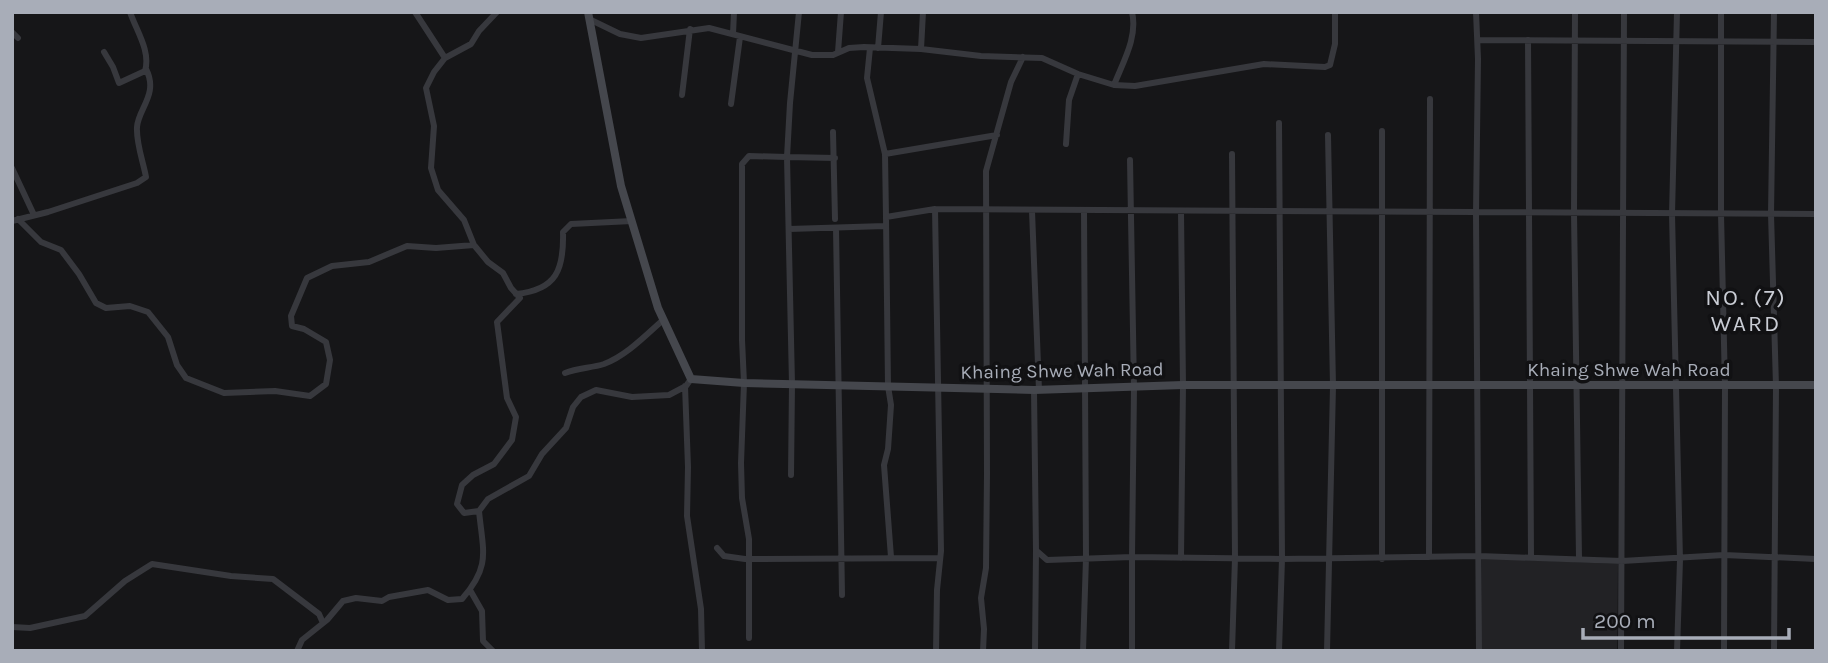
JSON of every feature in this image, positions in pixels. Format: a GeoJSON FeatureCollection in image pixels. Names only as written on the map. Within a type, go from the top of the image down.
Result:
{"type":"FeatureCollection","features":[{"type":"Feature","properties":{"kind":"street"},"geometry":{"type":"LineString","coordinates":[[15,220],[137,183],[146,177],[136,125],[146,105],[150,85],[144,50],[130,12]]}},
{"type":"Feature","properties":{"kind":"street"},"geometry":{"type":"LineString","coordinates":[[415,12],[445,58]]}},
{"type":"Feature","properties":{"kind":"street"},"geometry":{"type":"LineString","coordinates":[[497,12],[471,44],[445,58],[426,88],[434,125],[431,168],[438,190],[464,220],[474,245],[488,262],[503,273],[520,298],[497,322],[507,398],[516,417],[512,440],[494,464],[462,485],[457,504],[464,513],[477,511],[488,499],[529,476],[542,454],[565,428],[573,407],[582,397],[596,390],[646,397],[669,395],[685,386],[691,379],[663,320],[621,186],[588,16]]}},
{"type":"Feature","properties":{"kind":"street"},"geometry":{"type":"LineString","coordinates":[[732,104],[737,36],[734,12]]}},
{"type":"Feature","properties":{"kind":"street"},"geometry":{"type":"LineString","coordinates":[[791,475],[792,384],[787,157],[799,12]]}},
{"type":"Feature","properties":{"kind":"street"},"geometry":{"type":"LineString","coordinates":[[838,52],[841,12]]}},
{"type":"Feature","properties":{"kind":"street"},"geometry":{"type":"LineString","coordinates":[[878,48],[881,12]]}},
{"type":"Feature","properties":{"kind":"street"},"geometry":{"type":"LineString","coordinates":[[921,49],[923,12]]}},
{"type":"Feature","properties":{"kind":"street"},"geometry":{"type":"LineString","coordinates":[[1114,85],[1133,38],[1132,12]]}},
{"type":"Feature","properties":{"kind":"street"},"geometry":{"type":"LineString","coordinates":[[588,16],[620,34],[641,38],[709,28],[812,55],[849,48],[878,48],[1042,58],[1078,74],[1114,85],[1135,86],[1264,64],[1325,67],[1330,65],[1333,56],[1335,12]]}},
{"type":"Feature","properties":{"kind":"street"},"geometry":{"type":"LineString","coordinates":[[1476,12],[1479,651]]}},
{"type":"Feature","properties":{"kind":"street"},"geometry":{"type":"LineString","coordinates":[[1574,12],[1579,558]]}},
{"type":"Feature","properties":{"kind":"street"},"geometry":{"type":"LineString","coordinates":[[1621,651],[1624,12]]}},
{"type":"Feature","properties":{"kind":"street"},"geometry":{"type":"LineString","coordinates":[[1676,12],[1672,214],[1680,559],[1677,651]]}},
{"type":"Feature","properties":{"kind":"street"},"geometry":{"type":"LineString","coordinates":[[1721,12],[1721,214],[1725,386],[1724,651]]}},
{"type":"Feature","properties":{"kind":"street"},"geometry":{"type":"LineString","coordinates":[[1774,12],[1771,214],[1776,386],[1774,651]]}},
{"type":"Feature","properties":{"kind":"street"},"geometry":{"type":"LineString","coordinates":[[682,95],[690,29]]}},
{"type":"Feature","properties":{"kind":"street"},"geometry":{"type":"LineString","coordinates":[[12,33],[18,38]]}},
{"type":"Feature","properties":{"kind":"street"},"geometry":{"type":"LineString","coordinates":[[1478,40],[1816,42]]}},
{"type":"Feature","properties":{"kind":"street"},"geometry":{"type":"LineString","coordinates":[[1528,40],[1531,557]]}},
{"type":"Feature","properties":{"kind":"street"},"geometry":{"type":"LineString","coordinates":[[870,48],[867,78],[885,154],[888,386],[891,405],[884,466],[891,557]]}},
{"type":"Feature","properties":{"kind":"street"},"geometry":{"type":"LineString","coordinates":[[104,52],[119,83],[146,69]]}},
{"type":"Feature","properties":{"kind":"street"},"geometry":{"type":"LineString","coordinates":[[983,651],[981,598],[986,568],[986,171],[1011,82],[1023,57]]}},
{"type":"Feature","properties":{"kind":"street"},"geometry":{"type":"LineString","coordinates":[[1066,144],[1069,100],[1078,74]]}},
{"type":"Feature","properties":{"kind":"street"},"geometry":{"type":"LineString","coordinates":[[1429,557],[1430,99]]}},
{"type":"Feature","properties":{"kind":"street"},"geometry":{"type":"LineString","coordinates":[[1279,123],[1282,559],[1279,651]]}},
{"type":"Feature","properties":{"kind":"street"},"geometry":{"type":"LineString","coordinates":[[1382,131],[1382,559]]}},
{"type":"Feature","properties":{"kind":"street"},"geometry":{"type":"LineString","coordinates":[[833,132],[835,219]]}},
{"type":"Feature","properties":{"kind":"street"},"geometry":{"type":"LineString","coordinates":[[885,154],[997,135]]}},
{"type":"Feature","properties":{"kind":"street"},"geometry":{"type":"LineString","coordinates":[[1327,651],[1333,386],[1328,135]]}},
{"type":"Feature","properties":{"kind":"street"},"geometry":{"type":"LineString","coordinates":[[1231,154],[1235,558],[1232,651]]}},
{"type":"Feature","properties":{"kind":"street"},"geometry":{"type":"LineString","coordinates":[[750,638],[749,540],[741,463],[744,383],[742,164],[749,156],[835,158]]}},
{"type":"Feature","properties":{"kind":"street"},"geometry":{"type":"LineString","coordinates":[[1130,160],[1132,651]]}},
{"type":"Feature","properties":{"kind":"street"},"geometry":{"type":"LineString","coordinates":[[12,168],[34,215]]}},
{"type":"Feature","properties":{"kind":"street"},"geometry":{"type":"LineString","coordinates":[[886,217],[935,209],[1816,214]]}},
{"type":"Feature","properties":{"kind":"street"},"geometry":{"type":"LineString","coordinates":[[935,209],[940,388],[940,558],[936,651]]}},
{"type":"Feature","properties":{"kind":"street"},"geometry":{"type":"LineString","coordinates":[[1032,211],[1037,390],[1035,651]]}},
{"type":"Feature","properties":{"kind":"street"},"geometry":{"type":"LineString","coordinates":[[1083,651],[1086,558],[1084,211]]}},
{"type":"Feature","properties":{"kind":"street"},"geometry":{"type":"LineString","coordinates":[[1181,212],[1181,558]]}},
{"type":"Feature","properties":{"kind":"street"},"geometry":{"type":"LineString","coordinates":[[15,220],[41,242],[61,250],[96,303],[106,308],[130,306],[148,312],[168,337],[177,365],[186,377],[224,393],[275,391],[310,396],[326,384],[330,360],[327,342],[304,329],[292,326],[291,316],[307,278],[332,266],[369,262],[407,246],[436,248],[474,245]]}},
{"type":"Feature","properties":{"kind":"street"},"geometry":{"type":"LineString","coordinates":[[516,294],[536,292],[556,276],[564,258],[563,232],[571,224],[632,220]]}},
{"type":"Feature","properties":{"kind":"street"},"geometry":{"type":"LineString","coordinates":[[789,229],[886,226]]}},
{"type":"Feature","properties":{"kind":"street"},"geometry":{"type":"LineString","coordinates":[[836,228],[842,595]]}},
{"type":"Feature","properties":{"kind":"street"},"geometry":{"type":"LineString","coordinates":[[565,373],[603,364],[640,340],[663,320]]}},
{"type":"Feature","properties":{"kind":"street","name":"Khaing Shwe Wah Road"},"geometry":{"type":"LineString","coordinates":[[691,379],[744,383],[1037,390],[1183,385],[1816,385]]}},
{"type":"Feature","properties":{"kind":"street"},"geometry":{"type":"LineString","coordinates":[[685,386],[687,516],[701,609],[702,651]]}},
{"type":"Feature","properties":{"kind":"street"},"geometry":{"type":"LineString","coordinates":[[298,651],[302,640],[323,623],[343,601],[356,598],[382,601],[389,597],[428,590],[449,600],[462,598],[476,583],[484,564],[477,511]]}},
{"type":"Feature","properties":{"kind":"street"},"geometry":{"type":"LineString","coordinates":[[717,548],[724,556],[748,559],[940,558]]}},
{"type":"Feature","properties":{"kind":"street"},"geometry":{"type":"LineString","coordinates":[[1036,550],[1047,560],[1132,557],[1382,559],[1479,556],[1622,561],[1724,555],[1816,559]]}},
{"type":"Feature","properties":{"kind":"street"},"geometry":{"type":"LineString","coordinates":[[12,627],[30,628],[85,615],[125,581],[152,564],[231,576],[273,579],[319,614],[323,623]]}},
{"type":"Feature","properties":{"kind":"street"},"geometry":{"type":"LineString","coordinates":[[470,590],[482,611],[483,641],[493,651]]}},
{"type":"Feature","properties":{"kind":"shaded area"},"geometry":{"type":"Polygon","coordinates":[[[1482,558],[1618,564],[1617,651],[1481,651],[1482,558]]]}},
{"type":"Feature","properties":{"kind":"district","name":"NO. (7) WARD"},"geometry":{"type":"Point","coordinates":[1746,310]}}]}
